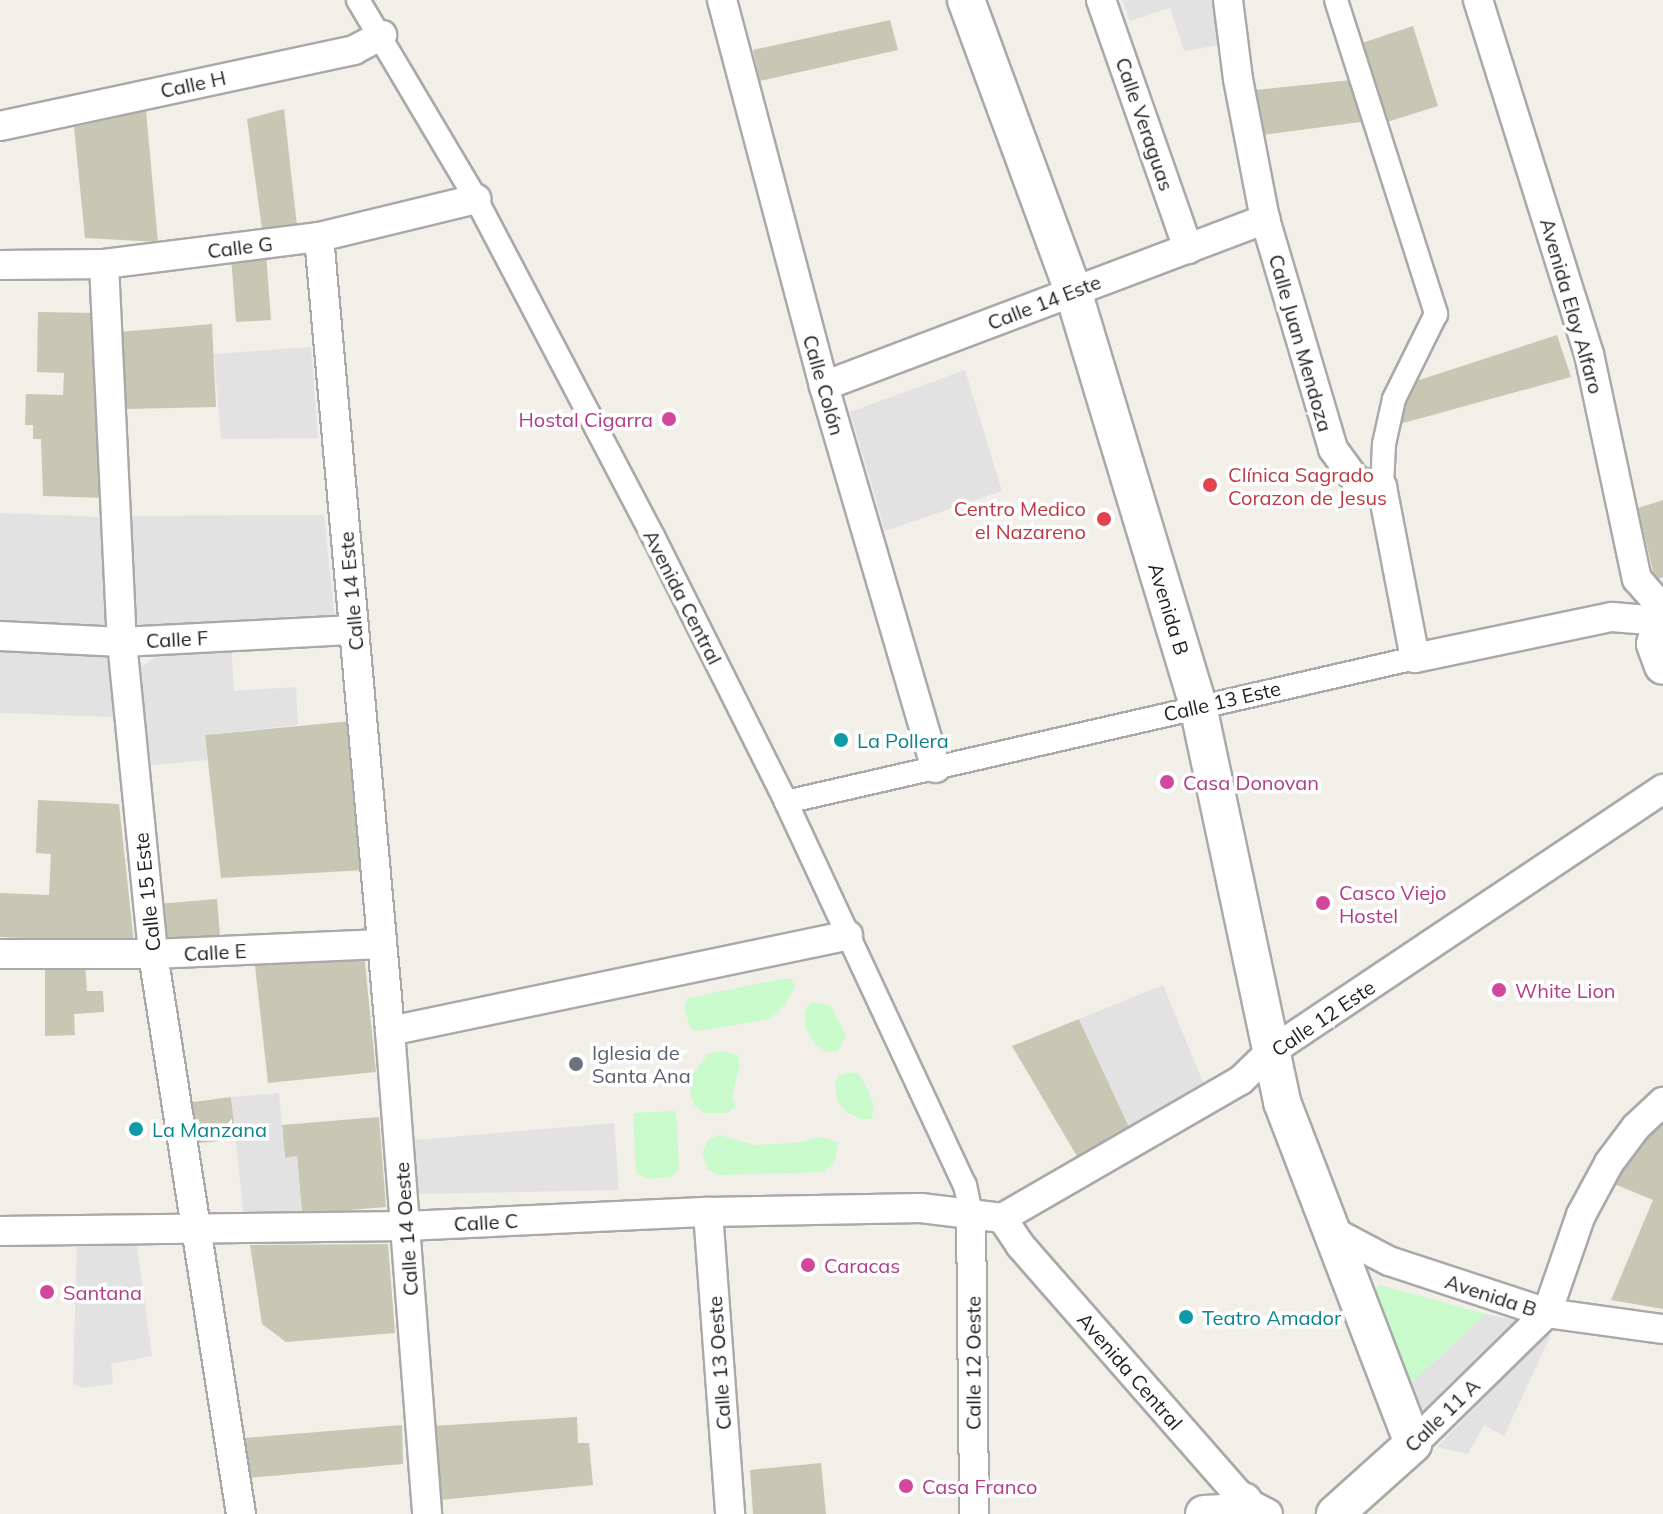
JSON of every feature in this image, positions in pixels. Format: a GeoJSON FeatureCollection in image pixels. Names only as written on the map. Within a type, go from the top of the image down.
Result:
{"type":"FeatureCollection","features":[{"type":"Feature","properties":{"kind":"street","name":"Avenida Central"},"geometry":{"type":"LineString","coordinates":[[358,0],[382,35],[476,199],[653,536],[786,802],[965,1185],[971,1213]]}},
{"type":"Feature","properties":{"kind":"street","name":"Calle Colón"},"geometry":{"type":"LineString","coordinates":[[722,0],[824,386],[936,768]]}},
{"type":"Feature","properties":{"kind":"street","name":"Avenida B"},"geometry":{"type":"LineString","coordinates":[[966,0],[1073,291],[1198,706],[1282,1102],[1328,1229],[1413,1444]]}},
{"type":"Feature","properties":{"kind":"street","name":"Calle Veraguas"},"geometry":{"type":"LineString","coordinates":[[1101,0],[1188,249]]}},
{"type":"Feature","properties":{"kind":"street","name":"Calle Juan Mendoza"},"geometry":{"type":"LineString","coordinates":[[1228,0],[1238,79],[1265,219],[1333,449],[1356,481],[1382,487]]}},
{"type":"Feature","properties":{"kind":"street"},"geometry":{"type":"LineString","coordinates":[[1336,0],[1436,314],[1394,399],[1384,444],[1382,487],[1415,658]]}},
{"type":"Feature","properties":{"kind":"street","name":"Avenida Eloy Alfaro"},"geometry":{"type":"LineString","coordinates":[[1478,0],[1589,354],[1637,579],[1662,616]]}},
{"type":"Feature","properties":{"kind":"street","name":"Calle H"},"geometry":{"type":"LineString","coordinates":[[0,126],[354,50],[382,35]]}},
{"type":"Feature","properties":{"kind":"street","name":"Calle G"},"geometry":{"type":"LineString","coordinates":[[0,265],[104,264],[319,237],[476,199]]}},
{"type":"Feature","properties":{"kind":"street","name":"Calle 14 Este"},"geometry":{"type":"LineString","coordinates":[[824,386],[1265,219]]}},
{"type":"Feature","properties":{"kind":"street","name":"Calle 14 Este"},"geometry":{"type":"LineString","coordinates":[[319,237],[382,944]]}},
{"type":"Feature","properties":{"kind":"street","name":"Calle 15 Este"},"geometry":{"type":"LineString","coordinates":[[104,264],[122,642],[153,954],[241,1514]]}},
{"type":"Feature","properties":{"kind":"street"},"geometry":{"type":"LineString","coordinates":[[1662,616],[1655,644],[1663,666]]}},
{"type":"Feature","properties":{"kind":"street","name":"Calle 13 Este"},"geometry":{"type":"LineString","coordinates":[[786,802],[1415,658],[1612,617],[1662,616]]}},
{"type":"Feature","properties":{"kind":"street","name":"Calle F"},"geometry":{"type":"LineString","coordinates":[[0,636],[122,642],[354,630]]}},
{"type":"Feature","properties":{"kind":"street","name":"Calle 12 Este"},"geometry":{"type":"LineString","coordinates":[[1002,1218],[1241,1080],[1270,1052],[1663,789]]}},
{"type":"Feature","properties":{"kind":"street"},"geometry":{"type":"LineString","coordinates":[[390,1031],[848,935]]}},
{"type":"Feature","properties":{"kind":"street","name":"Calle E"},"geometry":{"type":"LineString","coordinates":[[0,954],[153,954],[382,944]]}},
{"type":"Feature","properties":{"kind":"street","name":"Calle 14 Oeste"},"geometry":{"type":"LineString","coordinates":[[382,944],[427,1514]]}},
{"type":"Feature","properties":{"kind":"street"},"geometry":{"type":"LineString","coordinates":[[1547,1313],[1581,1215],[1609,1163],[1636,1127],[1663,1102]]}},
{"type":"Feature","properties":{"kind":"street","name":"Calle C"},"geometry":{"type":"LineString","coordinates":[[0,1231],[406,1226],[708,1212],[921,1208],[971,1213]]}},
{"type":"Feature","properties":{"kind":"street","name":"Calle 13 Oeste"},"geometry":{"type":"LineString","coordinates":[[708,1212],[730,1514]]}},
{"type":"Feature","properties":{"kind":"street"},"geometry":{"type":"LineString","coordinates":[[971,1213],[1002,1218]]}},
{"type":"Feature","properties":{"kind":"street","name":"Calle 12 Oeste"},"geometry":{"type":"LineString","coordinates":[[971,1213],[974,1514]]}},
{"type":"Feature","properties":{"kind":"street","name":"Avenida Central"},"geometry":{"type":"LineString","coordinates":[[1002,1218],[1020,1245],[1256,1508]]}},
{"type":"Feature","properties":{"kind":"street","name":"Avenida B"},"geometry":{"type":"LineString","coordinates":[[1328,1229],[1389,1261],[1547,1313],[1663,1329]]}},
{"type":"Feature","properties":{"kind":"street","name":"Calle 11 A"},"geometry":{"type":"LineString","coordinates":[[1335,1514],[1413,1444],[1547,1313]]}},
{"type":"Feature","properties":{"kind":"street"},"geometry":{"type":"LineString","coordinates":[[1204,1514],[1256,1508]]}},
{"type":"Feature","properties":{"kind":"shaded area"},"geometry":{"type":"Polygon","coordinates":[[[1122,0],[1215,0],[1220,45],[1184,51],[1170,8],[1130,21],[1122,0]]]}},
{"type":"Feature","properties":{"kind":"shaded area"},"geometry":{"type":"Polygon","coordinates":[[[890,20],[898,50],[760,81],[753,50],[890,20]]]}},
{"type":"Feature","properties":{"kind":"shaded area"},"geometry":{"type":"Polygon","coordinates":[[[1413,26],[1438,106],[1387,122],[1359,44],[1413,26]]]}},
{"type":"Feature","properties":{"kind":"shaded area"},"geometry":{"type":"Polygon","coordinates":[[[1352,80],[1368,121],[1263,135],[1255,90],[1352,80]]]}},
{"type":"Feature","properties":{"kind":"shaded area"},"geometry":{"type":"Polygon","coordinates":[[[284,109],[297,226],[262,229],[247,119],[284,109]]]}},
{"type":"Feature","properties":{"kind":"shaded area"},"geometry":{"type":"Polygon","coordinates":[[[146,111],[158,242],[85,238],[74,127],[146,111]]]}},
{"type":"Feature","properties":{"kind":"shaded area"},"geometry":{"type":"Polygon","coordinates":[[[266,254],[271,320],[236,322],[231,257],[266,254]]]}},
{"type":"Feature","properties":{"kind":"shaded area"},"geometry":{"type":"Polygon","coordinates":[[[38,312],[95,313],[103,498],[43,496],[41,439],[33,439],[33,425],[25,425],[26,394],[63,395],[64,373],[37,372],[38,312]]]}},
{"type":"Feature","properties":{"kind":"shaded area"},"geometry":{"type":"Polygon","coordinates":[[[212,324],[216,407],[127,409],[120,332],[212,324]]]}},
{"type":"Feature","properties":{"kind":"shaded area"},"geometry":{"type":"Polygon","coordinates":[[[1557,335],[1571,377],[1396,425],[1407,384],[1557,335]]]}},
{"type":"Feature","properties":{"kind":"shaded area"},"geometry":{"type":"Polygon","coordinates":[[[311,347],[318,438],[221,439],[214,354],[311,347]]]}},
{"type":"Feature","properties":{"kind":"shaded area"},"geometry":{"type":"Polygon","coordinates":[[[965,370],[1002,491],[885,531],[850,412],[965,370]]]}},
{"type":"Feature","properties":{"kind":"shaded area"},"geometry":{"type":"Polygon","coordinates":[[[1663,500],[1663,577],[1655,580],[1638,508],[1663,500]]]}},
{"type":"Feature","properties":{"kind":"shaded area"},"geometry":{"type":"Polygon","coordinates":[[[0,513],[102,517],[107,628],[0,623],[0,513]]]}},
{"type":"Feature","properties":{"kind":"shaded area"},"geometry":{"type":"Polygon","coordinates":[[[324,515],[335,621],[136,631],[129,516],[324,515]]]}},
{"type":"Feature","properties":{"kind":"shaded area"},"geometry":{"type":"Polygon","coordinates":[[[231,644],[234,691],[296,687],[298,725],[205,735],[207,760],[144,766],[134,672],[169,648],[231,644]]]}},
{"type":"Feature","properties":{"kind":"shaded area"},"geometry":{"type":"Polygon","coordinates":[[[0,648],[109,653],[116,717],[0,713],[0,648]]]}},
{"type":"Feature","properties":{"kind":"shaded area"},"geometry":{"type":"Polygon","coordinates":[[[352,721],[366,870],[221,878],[205,735],[352,721]]]}},
{"type":"Feature","properties":{"kind":"shaded area"},"geometry":{"type":"Polygon","coordinates":[[[38,800],[119,804],[134,943],[0,937],[0,893],[49,895],[51,854],[36,853],[38,800]]]}},
{"type":"Feature","properties":{"kind":"shaded area"},"geometry":{"type":"Polygon","coordinates":[[[217,899],[220,936],[160,941],[157,904],[217,899]]]}},
{"type":"Feature","properties":{"kind":"shaded area"},"geometry":{"type":"Polygon","coordinates":[[[364,953],[376,1072],[268,1083],[254,957],[364,953]]]}},
{"type":"Feature","properties":{"kind":"shaded area"},"geometry":{"type":"Polygon","coordinates":[[[85,963],[87,991],[103,991],[104,1012],[74,1014],[75,1035],[45,1036],[45,964],[85,963]]]}},
{"type":"Feature","properties":{"kind":"shaded area"},"geometry":{"type":"Polygon","coordinates":[[[1163,985],[1205,1087],[1130,1129],[1079,1019],[1163,985]]]}},
{"type":"Feature","properties":{"kind":"shaded area"},"geometry":{"type":"Polygon","coordinates":[[[1079,1019],[1130,1129],[1078,1158],[1012,1046],[1079,1019]]]}},
{"type":"Feature","properties":{"kind":"shaded area"},"geometry":{"type":"Polygon","coordinates":[[[279,1093],[285,1158],[297,1156],[302,1214],[244,1217],[231,1097],[279,1093]]]}},
{"type":"Feature","properties":{"kind":"shaded area"},"geometry":{"type":"Polygon","coordinates":[[[231,1097],[237,1139],[191,1144],[186,1103],[231,1097]]]}},
{"type":"Feature","properties":{"kind":"shaded area"},"geometry":{"type":"Polygon","coordinates":[[[379,1117],[386,1207],[302,1214],[297,1157],[285,1158],[282,1125],[379,1117]]]}},
{"type":"Feature","properties":{"kind":"shaded area"},"geometry":{"type":"Polygon","coordinates":[[[1663,1117],[1663,1309],[1611,1300],[1653,1200],[1607,1181],[1663,1117]]]}},
{"type":"Feature","properties":{"kind":"shaded area"},"geometry":{"type":"Polygon","coordinates":[[[614,1123],[619,1190],[419,1194],[415,1140],[614,1123]]]}},
{"type":"Feature","properties":{"kind":"shaded area"},"geometry":{"type":"Polygon","coordinates":[[[136,1239],[152,1356],[111,1364],[113,1384],[83,1388],[73,1384],[77,1242],[136,1239]]]}},
{"type":"Feature","properties":{"kind":"shaded area"},"geometry":{"type":"Polygon","coordinates":[[[388,1244],[395,1333],[286,1342],[262,1324],[250,1245],[388,1244]]]}},
{"type":"Feature","properties":{"kind":"shaded area"},"geometry":{"type":"Polygon","coordinates":[[[1486,1314],[1523,1322],[1422,1420],[1410,1384],[1486,1314]]]}},
{"type":"Feature","properties":{"kind":"shaded area"},"geometry":{"type":"Polygon","coordinates":[[[1546,1334],[1551,1335],[1504,1436],[1484,1425],[1468,1454],[1437,1447],[1546,1334]]]}},
{"type":"Feature","properties":{"kind":"shaded area"},"geometry":{"type":"Polygon","coordinates":[[[577,1417],[578,1443],[589,1443],[593,1485],[440,1500],[433,1426],[577,1417]]]}},
{"type":"Feature","properties":{"kind":"shaded area"},"geometry":{"type":"Polygon","coordinates":[[[402,1425],[403,1464],[248,1478],[244,1438],[402,1425]]]}},
{"type":"Feature","properties":{"kind":"shaded area"},"geometry":{"type":"Polygon","coordinates":[[[821,1463],[826,1514],[753,1514],[750,1470],[821,1463]]]}},
{"type":"Feature","properties":{"kind":"green space"},"geometry":{"type":"Polygon","coordinates":[[[791,979],[795,986],[787,1002],[770,1019],[698,1031],[691,1029],[684,1008],[688,998],[791,979]]]}},
{"type":"Feature","properties":{"kind":"green space"},"geometry":{"type":"Polygon","coordinates":[[[812,1002],[830,1005],[846,1035],[838,1051],[826,1052],[814,1043],[806,1028],[804,1012],[812,1002]]]}},
{"type":"Feature","properties":{"kind":"green space"},"geometry":{"type":"Polygon","coordinates":[[[725,1051],[738,1056],[740,1065],[732,1095],[736,1107],[727,1113],[704,1113],[694,1105],[690,1092],[692,1075],[709,1053],[725,1051]]]}},
{"type":"Feature","properties":{"kind":"green space"},"geometry":{"type":"Polygon","coordinates":[[[848,1072],[859,1074],[868,1090],[874,1109],[871,1119],[860,1119],[845,1111],[837,1100],[837,1077],[848,1072]]]}},
{"type":"Feature","properties":{"kind":"green space"},"geometry":{"type":"Polygon","coordinates":[[[676,1111],[679,1168],[671,1177],[647,1179],[636,1172],[633,1113],[676,1111]]]}},
{"type":"Feature","properties":{"kind":"green space"},"geometry":{"type":"Polygon","coordinates":[[[720,1135],[754,1145],[795,1143],[821,1137],[837,1142],[836,1159],[825,1172],[719,1175],[708,1170],[702,1153],[708,1140],[720,1135]]]}},
{"type":"Feature","properties":{"kind":"green space"},"geometry":{"type":"Polygon","coordinates":[[[1380,1285],[1486,1314],[1410,1384],[1372,1291],[1380,1285]]]}},
{"type":"Feature","properties":{"kind":"place","name":"Hostal Cigarra"},"geometry":{"type":"Point","coordinates":[669,419]}},
{"type":"Feature","properties":{"kind":"place","name":"Clínica Sagrado Corazon de Jesus"},"geometry":{"type":"Point","coordinates":[1210,485]}},
{"type":"Feature","properties":{"kind":"place","name":"Centro Medico el Nazareno"},"geometry":{"type":"Point","coordinates":[1104,519]}},
{"type":"Feature","properties":{"kind":"place","name":"La Pollera"},"geometry":{"type":"Point","coordinates":[841,740]}},
{"type":"Feature","properties":{"kind":"place","name":"Casa Donovan"},"geometry":{"type":"Point","coordinates":[1167,782]}},
{"type":"Feature","properties":{"kind":"place","name":"Casco Viejo Hostel"},"geometry":{"type":"Point","coordinates":[1323,903]}},
{"type":"Feature","properties":{"kind":"place","name":"White Lion"},"geometry":{"type":"Point","coordinates":[1499,990]}},
{"type":"Feature","properties":{"kind":"place","name":"Iglesia de Santa Ana"},"geometry":{"type":"Point","coordinates":[576,1064]}},
{"type":"Feature","properties":{"kind":"place","name":"La Manzana"},"geometry":{"type":"Point","coordinates":[136,1129]}},
{"type":"Feature","properties":{"kind":"place","name":"Caracas"},"geometry":{"type":"Point","coordinates":[808,1265]}},
{"type":"Feature","properties":{"kind":"place","name":"Santana"},"geometry":{"type":"Point","coordinates":[47,1292]}},
{"type":"Feature","properties":{"kind":"place","name":"Teatro Amador"},"geometry":{"type":"Point","coordinates":[1186,1317]}},
{"type":"Feature","properties":{"kind":"place","name":"Casa Franco"},"geometry":{"type":"Point","coordinates":[906,1486]}}]}
